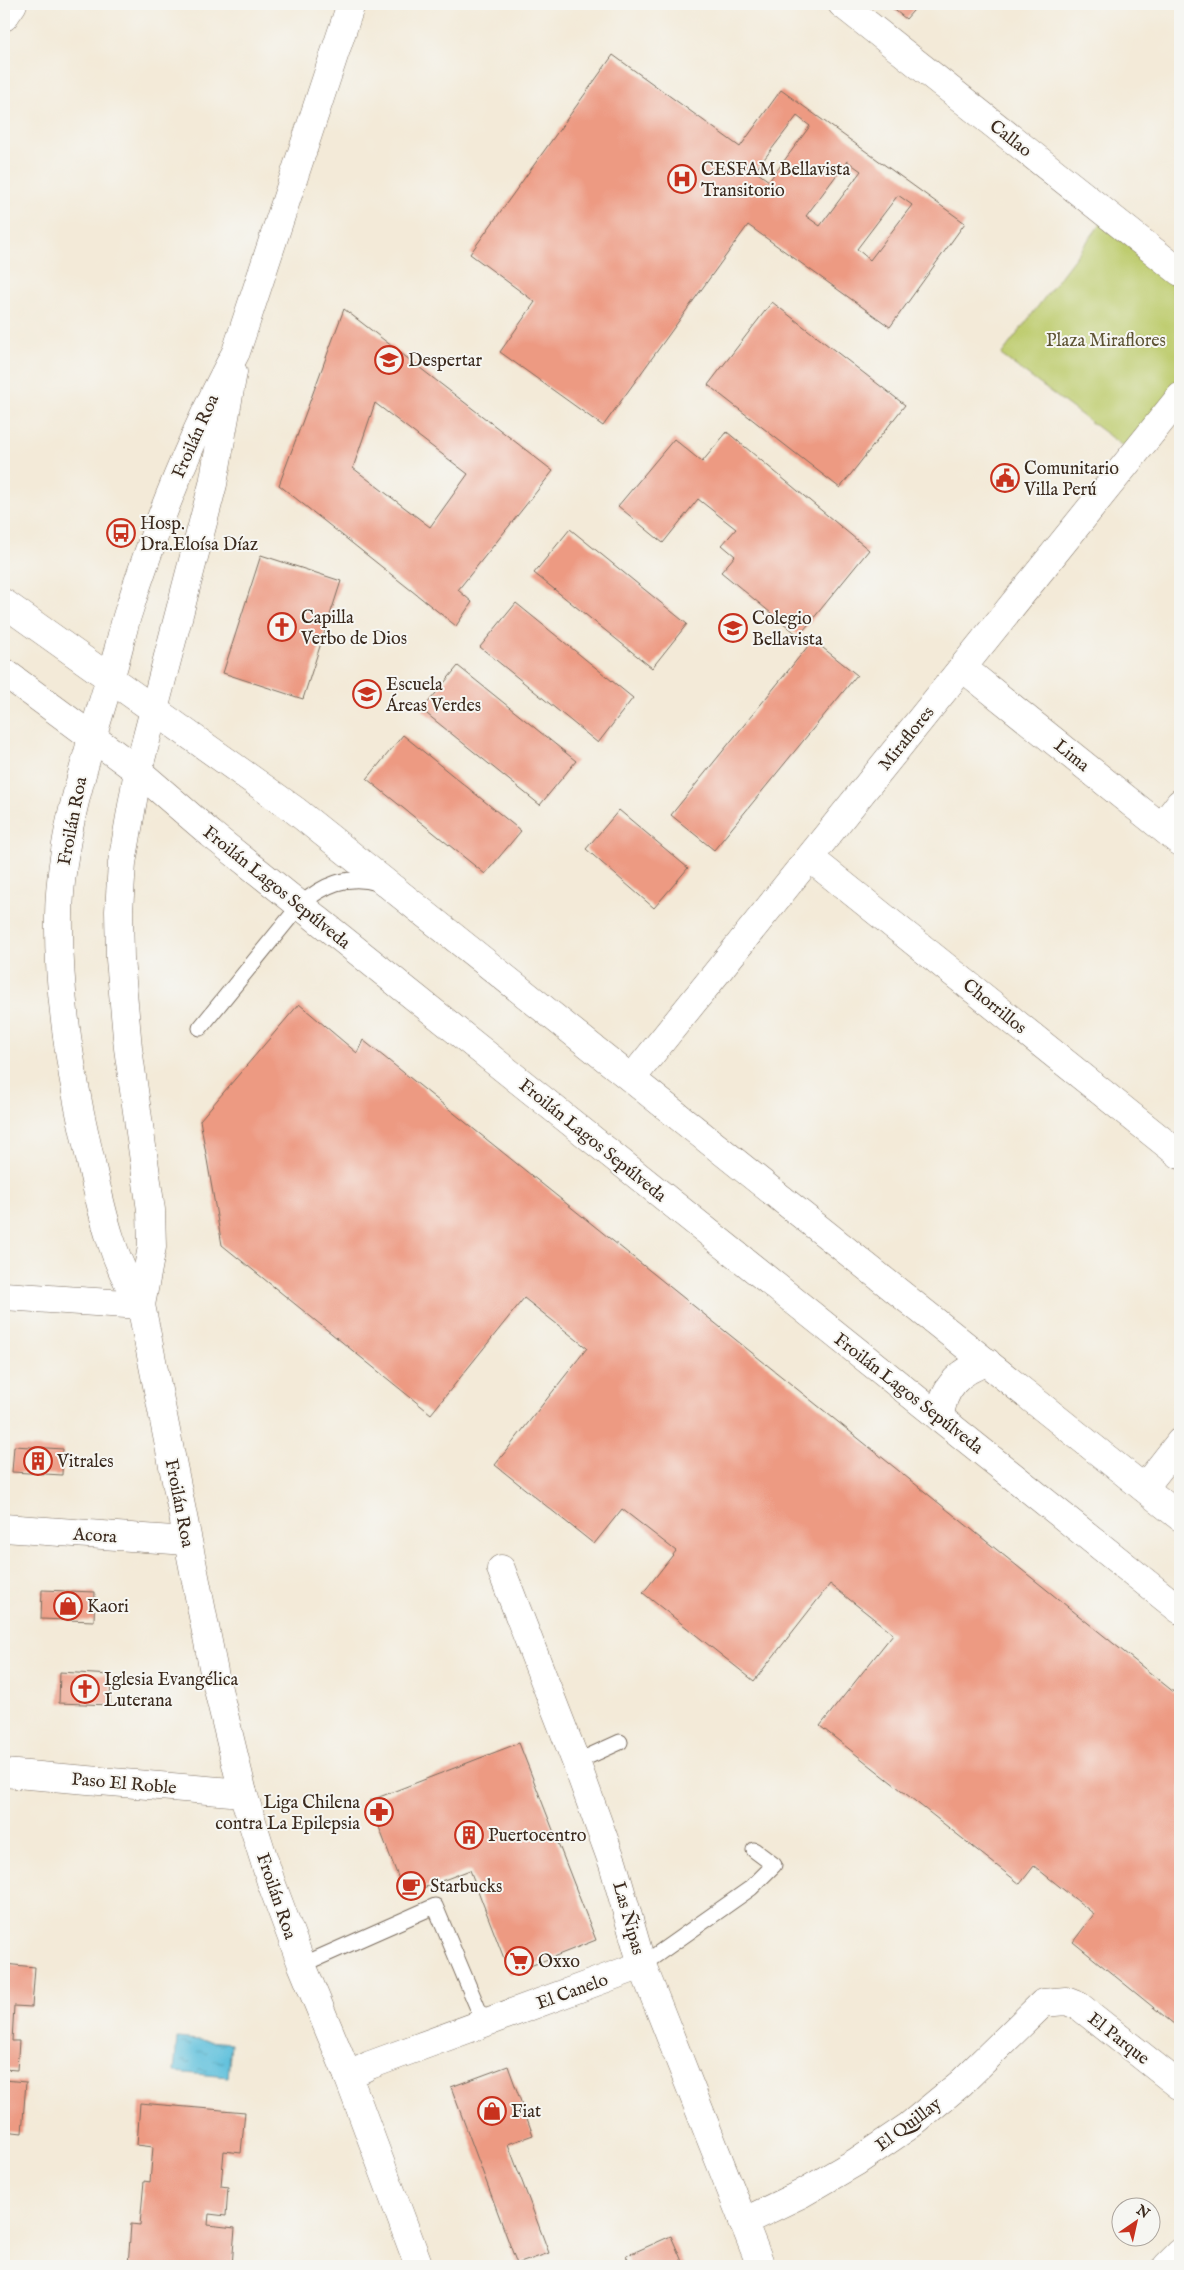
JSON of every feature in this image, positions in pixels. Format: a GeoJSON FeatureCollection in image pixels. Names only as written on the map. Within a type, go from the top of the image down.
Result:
{"type":"FeatureCollection","features":[{"type":"Feature","properties":{"kind":"street"},"geometry":{"type":"LineString","coordinates":[[4,17],[13,4]]}},
{"type":"Feature","properties":{"kind":"street","name":"Froilán Roa"},"geometry":{"type":"LineString","coordinates":[[351,4],[236,352],[213,484],[138,771],[122,863],[119,911],[120,959],[128,1048],[150,1210],[152,1247],[141,1305],[215,1676],[243,1793],[271,1882],[302,1965],[348,2076],[419,2266]]}},
{"type":"Feature","properties":{"kind":"street","name":"Callao"},"geometry":{"type":"LineString","coordinates":[[842,4],[1180,272]]}},
{"type":"Feature","properties":{"kind":"street","name":"Froilán Roa"},"geometry":{"type":"LineString","coordinates":[[141,1305],[126,1283],[113,1253],[78,1106],[64,1001],[59,916],[62,869],[79,780],[91,736],[111,677],[127,615],[157,526],[207,406],[236,352]]}},
{"type":"Feature","properties":{"kind":"street","name":"Miraflores"},"geometry":{"type":"LineString","coordinates":[[632,1078],[1180,397]]}},
{"type":"Feature","properties":{"kind":"street"},"geometry":{"type":"LineString","coordinates":[[4,603],[111,677],[296,811],[1180,1518]]}},
{"type":"Feature","properties":{"kind":"street","name":"Lima"},"geometry":{"type":"LineString","coordinates":[[963,668],[1171,834]]}},
{"type":"Feature","properties":{"kind":"street","name":"Froilán Lagos Sepúlveda"},"geometry":{"type":"LineString","coordinates":[[4,672],[138,771],[211,834],[300,906],[1180,1610]]}},
{"type":"Feature","properties":{"kind":"street"},"geometry":{"type":"LineString","coordinates":[[1171,834],[1180,804]]}},
{"type":"Feature","properties":{"kind":"street","name":"Chorrillos"},"geometry":{"type":"LineString","coordinates":[[810,858],[1180,1155]]}},
{"type":"Feature","properties":{"kind":"street"},"geometry":{"type":"LineString","coordinates":[[4,1296],[141,1305]]}},
{"type":"Feature","properties":{"kind":"street"},"geometry":{"type":"LineString","coordinates":[[940,1418],[944,1394],[950,1384],[973,1366],[987,1362]]}},
{"type":"Feature","properties":{"kind":"street"},"geometry":{"type":"LineString","coordinates":[[1144,1488],[1180,1442]]}},
{"type":"Feature","properties":{"kind":"street","name":"Acora"},"geometry":{"type":"LineString","coordinates":[[4,1528],[187,1541]]}},
{"type":"Feature","properties":{"kind":"street","name":"Las Ñipas"},"geometry":{"type":"LineString","coordinates":[[501,1569],[576,1762],[613,1864],[642,1965],[761,2266]]}},
{"type":"Feature","properties":{"kind":"street","name":"Paso El Roble"},"geometry":{"type":"LineString","coordinates":[[4,1773],[243,1793]]}},
{"type":"Feature","properties":{"kind":"street","name":"El Canelo"},"geometry":{"type":"LineString","coordinates":[[348,2076],[370,2065],[642,1965]]}},
{"type":"Feature","properties":{"kind":"street","name":"El Quillay"},"geometry":{"type":"LineString","coordinates":[[743,2222],[801,2194],[856,2162],[909,2126],[961,2083],[1034,2009],[1043,2003],[1053,2000]]}},
{"type":"Feature","properties":{"kind":"street","name":"El Parque"},"geometry":{"type":"LineString","coordinates":[[1053,2000],[1066,2001],[1079,2006],[1180,2086]]}},
{"type":"Feature","properties":{"kind":"street"},"geometry":{"type":"LineString","coordinates":[[1167,2266],[1180,2253]]}},
{"type":"Feature","properties":{"kind":"lane"},"geometry":{"type":"LineString","coordinates":[[200,1028],[300,906],[315,892],[344,880],[360,879],[394,888]]}},
{"type":"Feature","properties":{"kind":"lane"},"geometry":{"type":"LineString","coordinates":[[576,1762],[620,1742]]}},
{"type":"Feature","properties":{"kind":"lane","name":"El Canelo"},"geometry":{"type":"LineString","coordinates":[[642,1965],[751,1888],[774,1865],[754,1850]]}},
{"type":"Feature","properties":{"kind":"lane"},"geometry":{"type":"LineString","coordinates":[[302,1965],[435,1906],[484,2023]]}},
{"type":"Feature","properties":{"kind":"green space","name":"Plaza Miraflores"},"geometry":{"type":"Polygon","coordinates":[[[1102,222],[1180,283],[1180,384],[1128,450],[1001,355],[1102,222]]]}},
{"type":"Feature","properties":{"kind":"water"},"geometry":{"type":"Polygon","coordinates":[[[177,2038],[231,2043],[228,2077],[174,2072],[177,2038]]]}},
{"type":"Feature","properties":{"kind":"building"},"geometry":{"type":"Polygon","coordinates":[[[887,4],[919,4],[906,19],[887,4]]]}},
{"type":"Feature","properties":{"kind":"building"},"geometry":{"type":"Polygon","coordinates":[[[613,55],[740,147],[781,90],[965,223],[890,327],[748,225],[603,426],[500,352],[535,302],[470,254],[613,55]],[[797,116],[755,171],[769,181],[810,126],[797,116]],[[847,161],[806,216],[820,226],[861,171],[847,161]],[[898,195],[857,249],[870,260],[912,205],[898,195]]]}},
{"type":"Feature","properties":{"kind":"building"},"geometry":{"type":"Polygon","coordinates":[[[772,302],[905,405],[840,488],[708,385],[772,302]]]}},
{"type":"Feature","properties":{"kind":"building"},"geometry":{"type":"Polygon","coordinates":[[[344,309],[553,471],[458,590],[472,602],[456,626],[279,485],[344,309]],[[375,403],[353,468],[430,527],[468,474],[375,403]]]}},
{"type":"Feature","properties":{"kind":"building"},"geometry":{"type":"Polygon","coordinates":[[[727,432],[869,550],[799,636],[721,572],[735,556],[722,545],[736,529],[698,499],[663,543],[618,506],[674,439],[702,462],[727,432]]]}},
{"type":"Feature","properties":{"kind":"building"},"geometry":{"type":"Polygon","coordinates":[[[570,529],[687,624],[652,668],[534,573],[570,529]]]}},
{"type":"Feature","properties":{"kind":"building","name":"Capilla Verbo de Dios"},"geometry":{"type":"Polygon","coordinates":[[[261,555],[341,581],[303,699],[223,673],[261,555]]]}},
{"type":"Feature","properties":{"kind":"building"},"geometry":{"type":"Polygon","coordinates":[[[516,603],[633,698],[598,743],[480,647],[516,603]]]}},
{"type":"Feature","properties":{"kind":"building"},"geometry":{"type":"Polygon","coordinates":[[[813,640],[857,675],[714,850],[671,815],[813,640]]]}},
{"type":"Feature","properties":{"kind":"building"},"geometry":{"type":"Polygon","coordinates":[[[458,666],[576,761],[540,805],[422,710],[458,666]]]}},
{"type":"Feature","properties":{"kind":"building"},"geometry":{"type":"Polygon","coordinates":[[[403,735],[521,831],[485,874],[367,779],[403,735]]]}},
{"type":"Feature","properties":{"kind":"building"},"geometry":{"type":"Polygon","coordinates":[[[619,810],[688,868],[654,908],[586,849],[619,810]]]}},
{"type":"Feature","properties":{"kind":"building"},"geometry":{"type":"Polygon","coordinates":[[[299,1004],[357,1053],[363,1040],[1180,1697],[1180,2029],[1073,1942],[1094,1914],[1034,1866],[1020,1884],[820,1726],[893,1634],[830,1584],[754,1681],[643,1593],[676,1551],[622,1509],[594,1544],[495,1465],[587,1348],[524,1298],[431,1414],[222,1245],[200,1120],[299,1004]]]}},
{"type":"Feature","properties":{"kind":"building","name":"Vitrales"},"geometry":{"type":"Polygon","coordinates":[[[14,1446],[63,1449],[62,1475],[12,1472],[14,1446]]]}},
{"type":"Feature","properties":{"kind":"building","name":"Kaori"},"geometry":{"type":"Polygon","coordinates":[[[42,1590],[95,1592],[94,1621],[41,1619],[42,1590]]]}},
{"type":"Feature","properties":{"kind":"building","name":"Iglesia Evangélica Luterana"},"geometry":{"type":"Polygon","coordinates":[[[60,1672],[111,1675],[110,1705],[59,1703],[60,1672]]]}},
{"type":"Feature","properties":{"kind":"building","name":"Puertocentro"},"geometry":{"type":"Polygon","coordinates":[[[519,1743],[596,1940],[510,1974],[470,1870],[405,1895],[369,1801],[519,1743]]]}},
{"type":"Feature","properties":{"kind":"building"},"geometry":{"type":"Polygon","coordinates":[[[4,1964],[35,1967],[32,2007],[14,2006],[12,2041],[19,2041],[17,2070],[4,2069],[4,1964]]]}},
{"type":"Feature","properties":{"kind":"building"},"geometry":{"type":"Polygon","coordinates":[[[508,2066],[533,2135],[508,2144],[549,2253],[517,2264],[451,2087],[508,2066]]]}},
{"type":"Feature","properties":{"kind":"building"},"geometry":{"type":"Polygon","coordinates":[[[4,2080],[26,2082],[22,2133],[4,2131],[4,2080]]]}},
{"type":"Feature","properties":{"kind":"building"},"geometry":{"type":"Polygon","coordinates":[[[140,2103],[245,2112],[241,2153],[224,2151],[221,2186],[228,2187],[226,2216],[209,2214],[208,2225],[235,2228],[232,2266],[128,2266],[131,2224],[140,2225],[144,2181],[150,2182],[153,2147],[137,2145],[140,2103]]]}},
{"type":"Feature","properties":{"kind":"building"},"geometry":{"type":"Polygon","coordinates":[[[671,2236],[684,2266],[631,2266],[626,2256],[671,2236]]]}},
{"type":"Feature","properties":{"kind":"place","name":"CESFAM Bellavista Transitorio"},"geometry":{"type":"Point","coordinates":[682,179]}},
{"type":"Feature","properties":{"kind":"place","name":"Despertar"},"geometry":{"type":"Point","coordinates":[389,360]}},
{"type":"Feature","properties":{"kind":"place","name":"Comunitario Villa Perú"},"geometry":{"type":"Point","coordinates":[1005,478]}},
{"type":"Feature","properties":{"kind":"place","name":"Hosp. Dra.Eloísa Díaz"},"geometry":{"type":"Point","coordinates":[121,533]}},
{"type":"Feature","properties":{"kind":"place","name":"Capilla Verbo de Dios"},"geometry":{"type":"Point","coordinates":[282,627]}},
{"type":"Feature","properties":{"kind":"place","name":"Colegio Bellavista"},"geometry":{"type":"Point","coordinates":[733,628]}},
{"type":"Feature","properties":{"kind":"place","name":"Escuela Áreas Verdes"},"geometry":{"type":"Point","coordinates":[367,694]}},
{"type":"Feature","properties":{"kind":"place","name":"Vitrales"},"geometry":{"type":"Point","coordinates":[38,1461]}},
{"type":"Feature","properties":{"kind":"place","name":"Kaori"},"geometry":{"type":"Point","coordinates":[68,1606]}},
{"type":"Feature","properties":{"kind":"place","name":"Iglesia Evangélica Luterana"},"geometry":{"type":"Point","coordinates":[85,1689]}},
{"type":"Feature","properties":{"kind":"place","name":"Liga Chilena contra La Epilepsia"},"geometry":{"type":"Point","coordinates":[379,1812]}},
{"type":"Feature","properties":{"kind":"place","name":"Puertocentro"},"geometry":{"type":"Point","coordinates":[469,1835]}},
{"type":"Feature","properties":{"kind":"place","name":"Starbucks"},"geometry":{"type":"Point","coordinates":[411,1886]}},
{"type":"Feature","properties":{"kind":"place","name":"Oxxo"},"geometry":{"type":"Point","coordinates":[519,1961]}},
{"type":"Feature","properties":{"kind":"place","name":"Fiat"},"geometry":{"type":"Point","coordinates":[492,2111]}}]}
